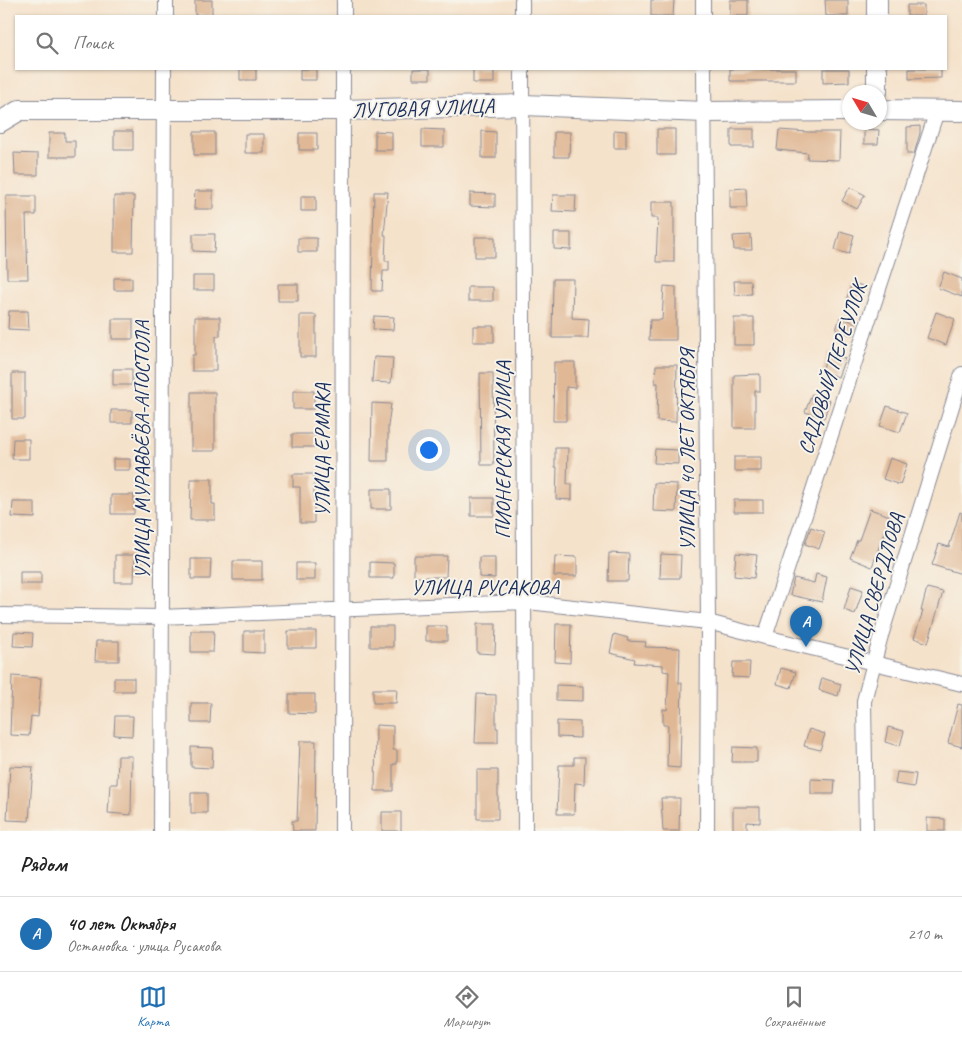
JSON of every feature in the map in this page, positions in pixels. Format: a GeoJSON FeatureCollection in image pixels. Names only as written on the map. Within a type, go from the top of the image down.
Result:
{"type":"FeatureCollection","features":[{"type":"Feature","properties":{"kind":"street"},"geometry":{"type":"LineString","coordinates":[[166,0],[166,15]]}},
{"type":"Feature","properties":{"kind":"street"},"geometry":{"type":"LineString","coordinates":[[344,0],[344,15]]}},
{"type":"Feature","properties":{"kind":"street"},"geometry":{"type":"LineString","coordinates":[[522,0],[522,15]]}},
{"type":"Feature","properties":{"kind":"street"},"geometry":{"type":"LineString","coordinates":[[703,0],[703,15]]}},
{"type":"Feature","properties":{"kind":"street"},"geometry":{"type":"LineString","coordinates":[[877,0],[877,15]]}},
{"type":"Feature","properties":{"kind":"street","name":"УЛИЦА МУРАВЬЁВА-АПОСТОЛА"},"geometry":{"type":"LineString","coordinates":[[161,831],[164,70]]}},
{"type":"Feature","properties":{"kind":"street","name":"УЛИЦА ЕРМАКА"},"geometry":{"type":"LineString","coordinates":[[342,831],[343,70]]}},
{"type":"Feature","properties":{"kind":"street","name":"ПИОНЕРСКАЯ УЛИЦА"},"geometry":{"type":"LineString","coordinates":[[522,70],[525,831]]}},
{"type":"Feature","properties":{"kind":"street","name":"УЛИЦА 40 ЛЕТ ОКТЯБРЯ"},"geometry":{"type":"LineString","coordinates":[[704,70],[708,831]]}},
{"type":"Feature","properties":{"kind":"street"},"geometry":{"type":"LineString","coordinates":[[877,70],[877,85]]}},
{"type":"Feature","properties":{"kind":"street","name":"ЛУГОВАЯ УЛИЦА"},"geometry":{"type":"LineString","coordinates":[[0,122],[20,110],[342,110],[523,106],[704,112],[842,110]]}},
{"type":"Feature","properties":{"kind":"street"},"geometry":{"type":"LineString","coordinates":[[887,110],[962,111]]}},
{"type":"Feature","properties":{"kind":"street","name":"САДОВЫЙ ПЕРЕУЛОК"},"geometry":{"type":"LineString","coordinates":[[765,637],[937,111]]}},
{"type":"Feature","properties":{"kind":"street","name":"УЛИЦА СВЕРДЛОВА"},"geometry":{"type":"LineString","coordinates":[[866,831],[864,701],[882,629],[956,411],[962,374]]}},
{"type":"Feature","properties":{"kind":"street","name":"УЛИЦА РУСАКОВА"},"geometry":{"type":"LineString","coordinates":[[0,615],[161,617],[523,602],[708,622],[962,684]]}},
{"type":"Feature","properties":{"kind":"building"},"geometry":{"type":"Polygon","coordinates":[[[195,0],[212,0],[212,15],[195,15],[195,0]]]}},
{"type":"Feature","properties":{"kind":"building"},"geometry":{"type":"Polygon","coordinates":[[[651,0],[674,0],[673,15],[651,15],[651,0]]]}},
{"type":"Feature","properties":{"kind":"building"},"geometry":{"type":"Polygon","coordinates":[[[730,0],[748,0],[748,15],[730,15],[730,0]]]}},
{"type":"Feature","properties":{"kind":"building"},"geometry":{"type":"Polygon","coordinates":[[[825,0],[848,0],[848,15],[826,15],[825,0]]]}},
{"type":"Feature","properties":{"kind":"building"},"geometry":{"type":"Polygon","coordinates":[[[907,5],[924,5],[924,15],[907,15],[907,5]]]}},
{"type":"Feature","properties":{"kind":"building"},"geometry":{"type":"Polygon","coordinates":[[[240,70],[256,70],[256,80],[240,80],[240,70]]]}},
{"type":"Feature","properties":{"kind":"building"},"geometry":{"type":"Polygon","coordinates":[[[300,70],[316,70],[316,80],[300,80],[300,70]]]}},
{"type":"Feature","properties":{"kind":"building"},"geometry":{"type":"Polygon","coordinates":[[[413,70],[430,70],[430,79],[413,79],[413,70]]]}},
{"type":"Feature","properties":{"kind":"building"},"geometry":{"type":"Polygon","coordinates":[[[473,70],[494,70],[494,83],[473,83],[473,70]]]}},
{"type":"Feature","properties":{"kind":"building"},"geometry":{"type":"Polygon","coordinates":[[[730,70],[796,70],[796,81],[730,81],[730,70]]]}},
{"type":"Feature","properties":{"kind":"building"},"geometry":{"type":"Polygon","coordinates":[[[823,70],[849,70],[849,82],[823,83],[823,70]]]}},
{"type":"Feature","properties":{"kind":"building"},"geometry":{"type":"Polygon","coordinates":[[[909,70],[941,70],[941,78],[909,79],[909,70]]]}},
{"type":"Feature","properties":{"kind":"building"},"geometry":{"type":"Polygon","coordinates":[[[920,126],[914,154],[907,154],[907,127],[920,126]]]}},
{"type":"Feature","properties":{"kind":"building"},"geometry":{"type":"Polygon","coordinates":[[[422,129],[444,130],[444,147],[422,147],[422,129]]]}},
{"type":"Feature","properties":{"kind":"building"},"geometry":{"type":"Polygon","coordinates":[[[657,129],[675,129],[675,155],[657,155],[657,129]]]}},
{"type":"Feature","properties":{"kind":"building"},"geometry":{"type":"Polygon","coordinates":[[[731,129],[754,129],[754,147],[731,147],[731,129]]]}},
{"type":"Feature","properties":{"kind":"building"},"geometry":{"type":"Polygon","coordinates":[[[614,130],[626,131],[626,148],[614,148],[614,130]]]}},
{"type":"Feature","properties":{"kind":"building"},"geometry":{"type":"Polygon","coordinates":[[[779,130],[840,132],[839,160],[807,159],[808,153],[777,150],[779,130]]]}},
{"type":"Feature","properties":{"kind":"building"},"geometry":{"type":"Polygon","coordinates":[[[864,130],[879,130],[878,144],[864,144],[864,130]]]}},
{"type":"Feature","properties":{"kind":"building"},"geometry":{"type":"Polygon","coordinates":[[[114,131],[133,131],[133,150],[114,150],[114,131]]]}},
{"type":"Feature","properties":{"kind":"building"},"geometry":{"type":"Polygon","coordinates":[[[375,131],[392,132],[392,150],[375,150],[375,131]]]}},
{"type":"Feature","properties":{"kind":"building"},"geometry":{"type":"Polygon","coordinates":[[[482,131],[496,132],[496,158],[482,158],[482,131]]]}},
{"type":"Feature","properties":{"kind":"building"},"geometry":{"type":"Polygon","coordinates":[[[194,132],[215,132],[215,155],[194,155],[194,132]]]}},
{"type":"Feature","properties":{"kind":"building"},"geometry":{"type":"Polygon","coordinates":[[[554,132],[570,132],[569,157],[554,157],[554,132]]]}},
{"type":"Feature","properties":{"kind":"building"},"geometry":{"type":"Polygon","coordinates":[[[49,133],[65,133],[65,141],[75,141],[75,157],[49,157],[49,133]]]}},
{"type":"Feature","properties":{"kind":"building"},"geometry":{"type":"Polygon","coordinates":[[[299,133],[317,133],[317,150],[299,150],[299,133]]]}},
{"type":"Feature","properties":{"kind":"building"},"geometry":{"type":"Polygon","coordinates":[[[245,134],[264,134],[264,153],[245,153],[245,134]]]}},
{"type":"Feature","properties":{"kind":"building"},"geometry":{"type":"Polygon","coordinates":[[[14,153],[38,154],[38,175],[15,175],[14,153]]]}},
{"type":"Feature","properties":{"kind":"building"},"geometry":{"type":"Polygon","coordinates":[[[850,187],[865,195],[857,209],[842,201],[850,187]]]}},
{"type":"Feature","properties":{"kind":"building"},"geometry":{"type":"Polygon","coordinates":[[[746,188],[747,208],[730,208],[730,189],[746,188]]]}},
{"type":"Feature","properties":{"kind":"building"},"geometry":{"type":"Polygon","coordinates":[[[195,191],[213,191],[213,209],[194,209],[195,191]]]}},
{"type":"Feature","properties":{"kind":"building"},"geometry":{"type":"Polygon","coordinates":[[[374,192],[388,192],[384,235],[386,235],[385,261],[389,261],[389,271],[383,271],[382,291],[372,291],[374,192]]]}},
{"type":"Feature","properties":{"kind":"building"},"geometry":{"type":"Polygon","coordinates":[[[470,193],[495,194],[495,207],[470,206],[470,193]]]}},
{"type":"Feature","properties":{"kind":"building"},"geometry":{"type":"Polygon","coordinates":[[[553,195],[576,195],[575,212],[552,211],[553,195]]]}},
{"type":"Feature","properties":{"kind":"building"},"geometry":{"type":"Polygon","coordinates":[[[6,196],[36,196],[36,215],[26,215],[28,279],[7,279],[6,196]]]}},
{"type":"Feature","properties":{"kind":"building"},"geometry":{"type":"Polygon","coordinates":[[[114,196],[134,196],[133,252],[114,252],[114,196]]]}},
{"type":"Feature","properties":{"kind":"building"},"geometry":{"type":"Polygon","coordinates":[[[301,196],[316,196],[316,211],[301,211],[301,196]]]}},
{"type":"Feature","properties":{"kind":"building"},"geometry":{"type":"Polygon","coordinates":[[[651,202],[674,202],[674,262],[656,262],[658,218],[651,218],[651,202]]]}},
{"type":"Feature","properties":{"kind":"building"},"geometry":{"type":"Polygon","coordinates":[[[840,231],[854,235],[849,254],[835,250],[840,231]]]}},
{"type":"Feature","properties":{"kind":"building"},"geometry":{"type":"Polygon","coordinates":[[[554,233],[571,233],[571,250],[554,249],[554,233]]]}},
{"type":"Feature","properties":{"kind":"building"},"geometry":{"type":"Polygon","coordinates":[[[193,234],[215,234],[214,252],[193,251],[193,234]]]}},
{"type":"Feature","properties":{"kind":"building"},"geometry":{"type":"Polygon","coordinates":[[[751,235],[752,250],[734,250],[733,236],[751,235]]]}},
{"type":"Feature","properties":{"kind":"building"},"geometry":{"type":"Polygon","coordinates":[[[475,237],[495,237],[495,257],[475,257],[475,237]]]}},
{"type":"Feature","properties":{"kind":"building"},"geometry":{"type":"Polygon","coordinates":[[[298,238],[317,238],[317,252],[298,252],[298,238]]]}},
{"type":"Feature","properties":{"kind":"building"},"geometry":{"type":"Polygon","coordinates":[[[944,272],[962,279],[962,297],[938,288],[944,272]]]}},
{"type":"Feature","properties":{"kind":"building"},"geometry":{"type":"Polygon","coordinates":[[[193,276],[214,276],[214,290],[193,290],[193,276]]]}},
{"type":"Feature","properties":{"kind":"building"},"geometry":{"type":"Polygon","coordinates":[[[114,278],[132,278],[132,290],[114,290],[114,278]]]}},
{"type":"Feature","properties":{"kind":"building"},"geometry":{"type":"Polygon","coordinates":[[[553,279],[573,279],[572,318],[589,319],[588,338],[552,338],[553,279]]]}},
{"type":"Feature","properties":{"kind":"building"},"geometry":{"type":"Polygon","coordinates":[[[734,281],[751,281],[752,294],[735,295],[734,281]]]}},
{"type":"Feature","properties":{"kind":"building"},"geometry":{"type":"Polygon","coordinates":[[[852,283],[863,286],[858,301],[847,298],[852,283]]]}},
{"type":"Feature","properties":{"kind":"building"},"geometry":{"type":"Polygon","coordinates":[[[278,284],[298,284],[298,301],[278,301],[278,284]]]}},
{"type":"Feature","properties":{"kind":"building"},"geometry":{"type":"Polygon","coordinates":[[[664,286],[676,287],[676,340],[649,340],[650,320],[662,320],[664,286]]]}},
{"type":"Feature","properties":{"kind":"building"},"geometry":{"type":"Polygon","coordinates":[[[468,287],[493,287],[493,301],[468,301],[468,287]]]}},
{"type":"Feature","properties":{"kind":"building"},"geometry":{"type":"Polygon","coordinates":[[[9,311],[28,311],[29,330],[8,329],[9,311]]]}},
{"type":"Feature","properties":{"kind":"building"},"geometry":{"type":"Polygon","coordinates":[[[936,312],[955,319],[946,345],[927,338],[936,312]]]}},
{"type":"Feature","properties":{"kind":"building"},"geometry":{"type":"Polygon","coordinates":[[[300,315],[316,315],[316,357],[300,357],[300,315]]]}},
{"type":"Feature","properties":{"kind":"building"},"geometry":{"type":"Polygon","coordinates":[[[374,316],[394,317],[393,330],[373,329],[374,316]]]}},
{"type":"Feature","properties":{"kind":"building"},"geometry":{"type":"Polygon","coordinates":[[[195,317],[220,317],[220,336],[216,336],[216,371],[192,371],[192,355],[195,355],[195,317]]]}},
{"type":"Feature","properties":{"kind":"building"},"geometry":{"type":"Polygon","coordinates":[[[840,317],[856,323],[852,335],[836,330],[840,317]]]}},
{"type":"Feature","properties":{"kind":"building"},"geometry":{"type":"Polygon","coordinates":[[[734,318],[754,318],[754,345],[734,345],[734,318]]]}},
{"type":"Feature","properties":{"kind":"building"},"geometry":{"type":"Polygon","coordinates":[[[112,319],[133,319],[133,339],[112,339],[112,319]]]}},
{"type":"Feature","properties":{"kind":"building"},"geometry":{"type":"Polygon","coordinates":[[[473,326],[494,326],[494,342],[473,342],[473,326]]]}},
{"type":"Feature","properties":{"kind":"building"},"geometry":{"type":"Polygon","coordinates":[[[828,352],[845,358],[838,377],[822,371],[828,352]]]}},
{"type":"Feature","properties":{"kind":"building"},"geometry":{"type":"Polygon","coordinates":[[[374,357],[393,358],[391,383],[372,382],[374,357]]]}},
{"type":"Feature","properties":{"kind":"building"},"geometry":{"type":"Polygon","coordinates":[[[554,362],[575,362],[575,388],[566,387],[566,421],[553,421],[554,362]]]}},
{"type":"Feature","properties":{"kind":"building"},"geometry":{"type":"Polygon","coordinates":[[[656,365],[677,365],[676,422],[657,421],[658,383],[655,383],[656,365]]]}},
{"type":"Feature","properties":{"kind":"building"},"geometry":{"type":"Polygon","coordinates":[[[113,369],[132,369],[132,385],[113,385],[113,369]]]}},
{"type":"Feature","properties":{"kind":"building"},"geometry":{"type":"Polygon","coordinates":[[[12,373],[25,373],[25,419],[12,419],[12,373]]]}},
{"type":"Feature","properties":{"kind":"building"},"geometry":{"type":"Polygon","coordinates":[[[480,373],[493,373],[494,465],[481,465],[480,373]]]}},
{"type":"Feature","properties":{"kind":"building"},"geometry":{"type":"Polygon","coordinates":[[[760,374],[760,391],[755,391],[755,428],[734,428],[734,375],[760,374]]]}},
{"type":"Feature","properties":{"kind":"building"},"geometry":{"type":"Polygon","coordinates":[[[293,391],[314,391],[314,409],[293,409],[293,391]]]}},
{"type":"Feature","properties":{"kind":"building"},"geometry":{"type":"Polygon","coordinates":[[[191,392],[215,392],[215,451],[191,451],[191,392]]]}},
{"type":"Feature","properties":{"kind":"building"},"geometry":{"type":"Polygon","coordinates":[[[812,394],[830,400],[824,418],[805,412],[812,394]]]}},
{"type":"Feature","properties":{"kind":"building"},"geometry":{"type":"Polygon","coordinates":[[[372,403],[391,404],[388,426],[388,461],[371,461],[372,403]]]}},
{"type":"Feature","properties":{"kind":"building"},"geometry":{"type":"Polygon","coordinates":[[[887,406],[907,413],[900,432],[880,426],[887,406]]]}},
{"type":"Feature","properties":{"kind":"building"},"geometry":{"type":"Polygon","coordinates":[[[111,410],[132,410],[132,423],[111,423],[111,410]]]}},
{"type":"Feature","properties":{"kind":"building"},"geometry":{"type":"Polygon","coordinates":[[[292,434],[315,434],[315,447],[292,447],[292,434]]]}},
{"type":"Feature","properties":{"kind":"building"},"geometry":{"type":"Polygon","coordinates":[[[13,439],[29,439],[29,459],[12,459],[13,439]]]}},
{"type":"Feature","properties":{"kind":"building"},"geometry":{"type":"Polygon","coordinates":[[[555,448],[568,448],[567,484],[572,484],[572,500],[556,499],[557,467],[555,467],[555,448]]]}},
{"type":"Feature","properties":{"kind":"building"},"geometry":{"type":"Polygon","coordinates":[[[655,449],[678,450],[678,464],[654,463],[655,449]]]}},
{"type":"Feature","properties":{"kind":"building"},"geometry":{"type":"Polygon","coordinates":[[[734,457],[761,457],[761,471],[734,471],[734,457]]]}},
{"type":"Feature","properties":{"kind":"building"},"geometry":{"type":"Polygon","coordinates":[[[890,458],[907,464],[900,485],[883,479],[890,458]]]}},
{"type":"Feature","properties":{"kind":"building"},"geometry":{"type":"Polygon","coordinates":[[[113,459],[130,459],[130,470],[113,470],[113,459]]]}},
{"type":"Feature","properties":{"kind":"building"},"geometry":{"type":"Polygon","coordinates":[[[293,474],[314,474],[314,523],[300,523],[300,487],[293,487],[293,474]]]}},
{"type":"Feature","properties":{"kind":"building"},"geometry":{"type":"Polygon","coordinates":[[[191,479],[212,479],[212,504],[215,504],[215,520],[190,520],[191,479]]]}},
{"type":"Feature","properties":{"kind":"building"},"geometry":{"type":"Polygon","coordinates":[[[654,483],[677,484],[676,512],[653,511],[654,483]]]}},
{"type":"Feature","properties":{"kind":"building"},"geometry":{"type":"Polygon","coordinates":[[[371,489],[391,489],[391,509],[371,509],[371,489]]]}},
{"type":"Feature","properties":{"kind":"building"},"geometry":{"type":"Polygon","coordinates":[[[111,495],[134,495],[134,514],[111,514],[111,495]]]}},
{"type":"Feature","properties":{"kind":"building"},"geometry":{"type":"Polygon","coordinates":[[[471,498],[494,498],[494,516],[471,516],[471,498]]]}},
{"type":"Feature","properties":{"kind":"building"},"geometry":{"type":"Polygon","coordinates":[[[734,500],[763,500],[763,512],[734,512],[734,500]]]}},
{"type":"Feature","properties":{"kind":"building"},"geometry":{"type":"Polygon","coordinates":[[[13,502],[35,502],[35,518],[12,517],[13,502]]]}},
{"type":"Feature","properties":{"kind":"building"},"geometry":{"type":"Polygon","coordinates":[[[870,509],[890,516],[872,567],[850,558],[857,540],[859,540],[870,509]]]}},
{"type":"Feature","properties":{"kind":"building"},"geometry":{"type":"Polygon","coordinates":[[[960,512],[962,513],[962,574],[932,565],[939,544],[949,547],[960,512]]]}},
{"type":"Feature","properties":{"kind":"building"},"geometry":{"type":"Polygon","coordinates":[[[811,527],[825,532],[819,549],[805,544],[811,527]]]}},
{"type":"Feature","properties":{"kind":"building"},"geometry":{"type":"Polygon","coordinates":[[[609,553],[629,554],[628,581],[608,581],[609,553]]]}},
{"type":"Feature","properties":{"kind":"building"},"geometry":{"type":"Polygon","coordinates":[[[736,553],[757,555],[754,578],[734,576],[736,553]]]}},
{"type":"Feature","properties":{"kind":"building"},"geometry":{"type":"Polygon","coordinates":[[[661,554],[681,555],[680,578],[660,578],[661,554]]]}},
{"type":"Feature","properties":{"kind":"building"},"geometry":{"type":"Polygon","coordinates":[[[115,555],[135,555],[134,582],[115,582],[115,555]]]}},
{"type":"Feature","properties":{"kind":"building"},"geometry":{"type":"Polygon","coordinates":[[[414,556],[447,556],[446,577],[414,577],[414,556]]]}},
{"type":"Feature","properties":{"kind":"building"},"geometry":{"type":"Polygon","coordinates":[[[555,556],[577,557],[577,576],[554,576],[555,556]]]}},
{"type":"Feature","properties":{"kind":"building"},"geometry":{"type":"Polygon","coordinates":[[[479,557],[495,557],[495,578],[479,577],[479,557]]]}},
{"type":"Feature","properties":{"kind":"building"},"geometry":{"type":"Polygon","coordinates":[[[191,559],[211,559],[210,579],[191,579],[191,559]]]}},
{"type":"Feature","properties":{"kind":"building"},"geometry":{"type":"Polygon","coordinates":[[[233,561],[262,561],[262,580],[233,580],[233,561]]]}},
{"type":"Feature","properties":{"kind":"building"},"geometry":{"type":"Polygon","coordinates":[[[370,562],[394,563],[394,578],[370,578],[370,562]]]}},
{"type":"Feature","properties":{"kind":"building"},"geometry":{"type":"Polygon","coordinates":[[[296,563],[315,563],[315,580],[296,580],[296,563]]]}},
{"type":"Feature","properties":{"kind":"building"},"geometry":{"type":"Polygon","coordinates":[[[20,572],[41,572],[41,584],[20,584],[20,572]]]}},
{"type":"Feature","properties":{"kind":"building"},"geometry":{"type":"Polygon","coordinates":[[[816,574],[827,577],[822,602],[790,595],[794,578],[814,583],[816,574]]]}},
{"type":"Feature","properties":{"kind":"building"},"geometry":{"type":"Polygon","coordinates":[[[851,586],[863,590],[855,614],[844,610],[851,586]]]}},
{"type":"Feature","properties":{"kind":"building"},"geometry":{"type":"Polygon","coordinates":[[[927,588],[943,592],[928,643],[914,638],[923,611],[921,611],[927,588]]]}},
{"type":"Feature","properties":{"kind":"building"},"geometry":{"type":"Polygon","coordinates":[[[477,624],[496,624],[495,654],[477,653],[477,624]]]}},
{"type":"Feature","properties":{"kind":"building"},"geometry":{"type":"Polygon","coordinates":[[[556,624],[571,624],[570,663],[555,662],[556,624]]]}},
{"type":"Feature","properties":{"kind":"building"},"geometry":{"type":"Polygon","coordinates":[[[370,626],[393,626],[393,647],[370,647],[370,626]]]}},
{"type":"Feature","properties":{"kind":"building"},"geometry":{"type":"Polygon","coordinates":[[[426,626],[447,626],[447,641],[426,641],[426,626]]]}},
{"type":"Feature","properties":{"kind":"building"},"geometry":{"type":"Polygon","coordinates":[[[191,631],[214,631],[213,652],[191,652],[191,631]]]}},
{"type":"Feature","properties":{"kind":"building"},"geometry":{"type":"Polygon","coordinates":[[[244,631],[264,631],[264,653],[244,652],[244,631]]]}},
{"type":"Feature","properties":{"kind":"building"},"geometry":{"type":"Polygon","coordinates":[[[288,631],[316,631],[316,648],[288,648],[288,631]]]}},
{"type":"Feature","properties":{"kind":"building"},"geometry":{"type":"Polygon","coordinates":[[[14,632],[33,633],[32,647],[13,646],[14,632]]]}},
{"type":"Feature","properties":{"kind":"building"},"geometry":{"type":"Polygon","coordinates":[[[614,634],[628,638],[627,641],[646,642],[645,647],[680,648],[679,683],[682,683],[680,768],[667,767],[668,725],[663,725],[663,709],[667,710],[669,672],[663,671],[663,665],[634,663],[635,659],[610,653],[614,634]]]}},
{"type":"Feature","properties":{"kind":"building"},"geometry":{"type":"Polygon","coordinates":[[[96,641],[119,641],[119,661],[95,661],[96,641]]]}},
{"type":"Feature","properties":{"kind":"building"},"geometry":{"type":"Polygon","coordinates":[[[733,662],[750,662],[749,678],[732,677],[733,662]]]}},
{"type":"Feature","properties":{"kind":"building"},"geometry":{"type":"Polygon","coordinates":[[[781,668],[796,672],[791,688],[777,684],[781,668]]]}},
{"type":"Feature","properties":{"kind":"building"},"geometry":{"type":"Polygon","coordinates":[[[12,676],[41,678],[38,717],[31,716],[29,736],[10,735],[12,676]]]}},
{"type":"Feature","properties":{"kind":"building"},"geometry":{"type":"Polygon","coordinates":[[[114,678],[134,678],[134,691],[114,691],[114,678]]]}},
{"type":"Feature","properties":{"kind":"building"},"geometry":{"type":"Polygon","coordinates":[[[822,678],[841,684],[838,696],[819,690],[822,678]]]}},
{"type":"Feature","properties":{"kind":"building"},"geometry":{"type":"Polygon","coordinates":[[[556,685],[583,686],[583,701],[556,700],[556,685]]]}},
{"type":"Feature","properties":{"kind":"building"},"geometry":{"type":"Polygon","coordinates":[[[373,689],[397,689],[396,703],[373,703],[373,689]]]}},
{"type":"Feature","properties":{"kind":"building"},"geometry":{"type":"Polygon","coordinates":[[[289,694],[315,694],[315,714],[289,713],[289,694]]]}},
{"type":"Feature","properties":{"kind":"building"},"geometry":{"type":"Polygon","coordinates":[[[477,694],[496,695],[498,743],[475,743],[477,694]]]}},
{"type":"Feature","properties":{"kind":"building"},"geometry":{"type":"Polygon","coordinates":[[[191,703],[211,703],[210,723],[191,723],[191,703]]]}},
{"type":"Feature","properties":{"kind":"building"},"geometry":{"type":"Polygon","coordinates":[[[958,704],[962,705],[962,747],[948,743],[958,704]]]}},
{"type":"Feature","properties":{"kind":"building"},"geometry":{"type":"Polygon","coordinates":[[[115,716],[133,716],[132,736],[114,735],[115,716]]]}},
{"type":"Feature","properties":{"kind":"building"},"geometry":{"type":"Polygon","coordinates":[[[557,721],[580,722],[580,738],[557,737],[557,721]]]}},
{"type":"Feature","properties":{"kind":"building"},"geometry":{"type":"Polygon","coordinates":[[[376,725],[393,726],[393,750],[397,750],[397,764],[393,764],[393,791],[375,791],[376,725]]]}},
{"type":"Feature","properties":{"kind":"building"},"geometry":{"type":"Polygon","coordinates":[[[888,727],[904,731],[900,746],[885,742],[888,727]]]}},
{"type":"Feature","properties":{"kind":"building"},"geometry":{"type":"Polygon","coordinates":[[[809,729],[825,734],[820,750],[804,746],[809,729]]]}},
{"type":"Feature","properties":{"kind":"building"},"geometry":{"type":"Polygon","coordinates":[[[300,741],[316,741],[315,831],[293,831],[292,821],[297,821],[300,741]]]}},
{"type":"Feature","properties":{"kind":"building"},"geometry":{"type":"Polygon","coordinates":[[[191,747],[213,748],[212,768],[191,767],[191,747]]]}},
{"type":"Feature","properties":{"kind":"building"},"geometry":{"type":"Polygon","coordinates":[[[733,747],[757,748],[757,762],[732,762],[733,747]]]}},
{"type":"Feature","properties":{"kind":"building"},"geometry":{"type":"Polygon","coordinates":[[[118,756],[132,756],[131,815],[108,813],[110,784],[117,784],[118,756]]]}},
{"type":"Feature","properties":{"kind":"building"},"geometry":{"type":"Polygon","coordinates":[[[574,757],[585,757],[584,784],[575,783],[574,814],[557,814],[559,765],[574,765],[574,757]]]}},
{"type":"Feature","properties":{"kind":"building"},"geometry":{"type":"Polygon","coordinates":[[[10,766],[33,767],[29,821],[7,820],[10,766]]]}},
{"type":"Feature","properties":{"kind":"building"},"geometry":{"type":"Polygon","coordinates":[[[477,770],[498,770],[498,819],[477,819],[477,770]]]}},
{"type":"Feature","properties":{"kind":"building"},"geometry":{"type":"Polygon","coordinates":[[[897,772],[916,774],[914,787],[895,784],[897,772]]]}},
{"type":"Feature","properties":{"kind":"building"},"geometry":{"type":"Polygon","coordinates":[[[811,779],[835,780],[834,794],[811,794],[811,779]]]}},
{"type":"Feature","properties":{"kind":"building"},"geometry":{"type":"Polygon","coordinates":[[[191,793],[207,793],[207,813],[191,813],[191,793]]]}},
{"type":"Feature","properties":{"kind":"building"},"geometry":{"type":"Polygon","coordinates":[[[661,798],[680,798],[679,831],[663,831],[661,798]]]}},
{"type":"Feature","properties":{"kind":"building"},"geometry":{"type":"Polygon","coordinates":[[[733,807],[760,807],[760,823],[747,822],[747,831],[733,831],[733,807]]]}},
{"type":"Feature","properties":{"kind":"building"},"geometry":{"type":"Polygon","coordinates":[[[382,812],[401,812],[401,831],[382,831],[382,812]]]}},
{"type":"Feature","properties":{"kind":"building"},"geometry":{"type":"Polygon","coordinates":[[[927,818],[945,819],[945,831],[927,831],[927,818]]]}},
{"type":"Feature","properties":{"kind":"place","name":"40 лет Октября"},"geometry":{"type":"Point","coordinates":[806,647]}}]}
